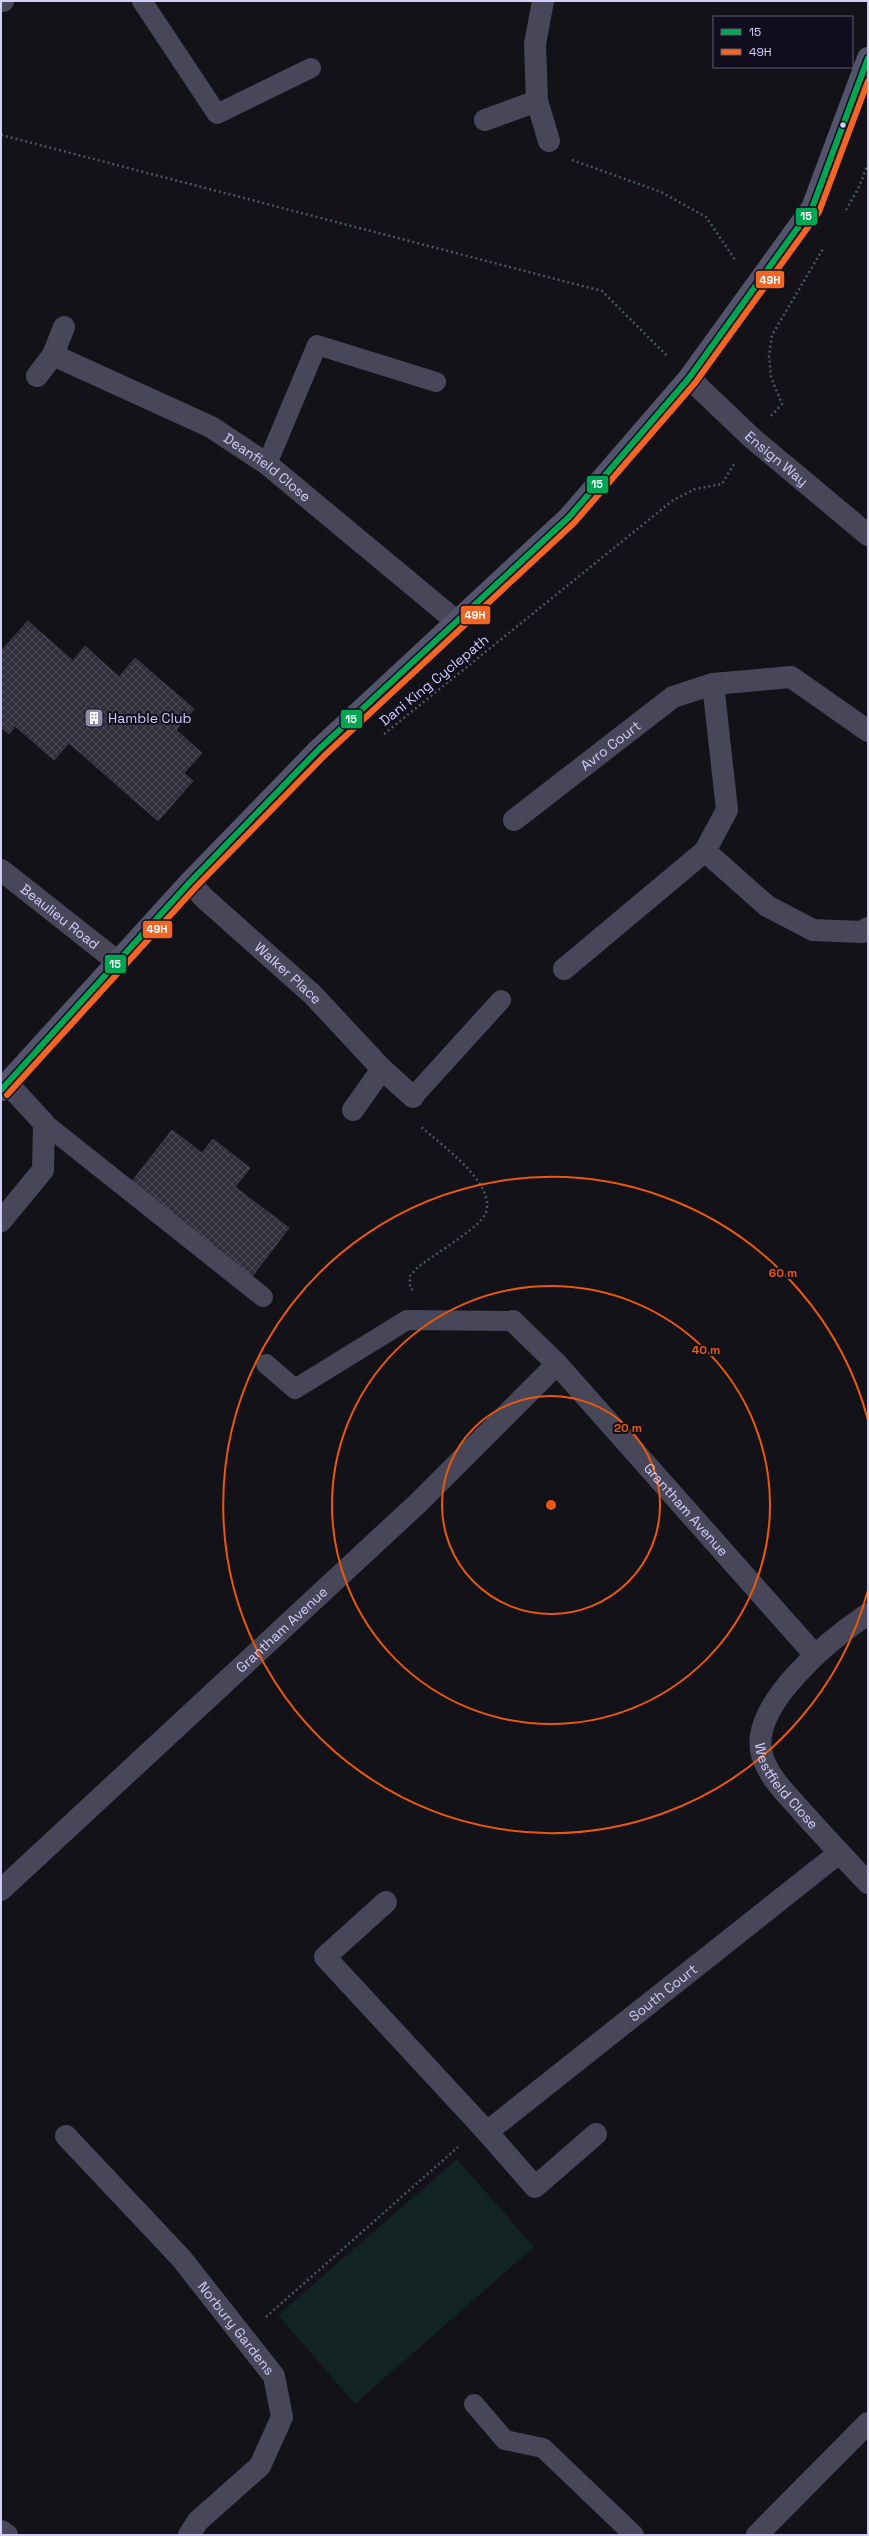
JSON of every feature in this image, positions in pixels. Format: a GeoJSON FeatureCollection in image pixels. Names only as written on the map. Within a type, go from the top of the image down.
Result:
{"type":"FeatureCollection","features":[{"type":"Feature","properties":{"kind":"main road"},"geometry":{"type":"LineString","coordinates":[[4,1086],[119,963],[190,882],[318,750],[569,517],[689,378],[812,208],[868,58]]}},
{"type":"Feature","properties":{"kind":"street"},"geometry":{"type":"LineString","coordinates":[[543,1],[536,44],[537,102],[549,141]]}},
{"type":"Feature","properties":{"kind":"street"},"geometry":{"type":"LineString","coordinates":[[485,120],[537,102]]}},
{"type":"Feature","properties":{"kind":"street"},"geometry":{"type":"LineString","coordinates":[[37,376],[53,355],[64,327]]}},
{"type":"Feature","properties":{"kind":"street","name":"Deanfield Close"},"geometry":{"type":"LineString","coordinates":[[53,355],[211,427],[267,464],[456,621]]}},
{"type":"Feature","properties":{"kind":"street","name":"Ensign Way"},"geometry":{"type":"LineString","coordinates":[[689,378],[752,438],[868,535]]}},
{"type":"Feature","properties":{"kind":"street","name":"Avro Court"},"geometry":{"type":"LineString","coordinates":[[514,820],[673,697],[713,684],[791,677],[868,731]]}},
{"type":"Feature","properties":{"kind":"street"},"geometry":{"type":"LineString","coordinates":[[564,969],[705,851],[727,810],[713,684]]}},
{"type":"Feature","properties":{"kind":"street"},"geometry":{"type":"LineString","coordinates":[[705,851],[767,906],[813,930],[866,936]]}},
{"type":"Feature","properties":{"kind":"street","name":"Beaulieu Road"},"geometry":{"type":"LineString","coordinates":[[1,870],[119,963]]}},
{"type":"Feature","properties":{"kind":"street","name":"Walker Place"},"geometry":{"type":"LineString","coordinates":[[190,882],[203,898],[313,995],[382,1069],[413,1097]]}},
{"type":"Feature","properties":{"kind":"street"},"geometry":{"type":"LineString","coordinates":[[353,1110],[382,1069]]}},
{"type":"Feature","properties":{"kind":"street"},"geometry":{"type":"LineString","coordinates":[[1,1221],[43,1170],[44,1123],[4,1086]]}},
{"type":"Feature","properties":{"kind":"street","name":"Grantham Avenue"},"geometry":{"type":"LineString","coordinates":[[513,1321],[557,1364],[815,1655]]}},
{"type":"Feature","properties":{"kind":"street","name":"Grantham Avenue"},"geometry":{"type":"LineString","coordinates":[[1,1890],[417,1504],[557,1364]]}},
{"type":"Feature","properties":{"kind":"street","name":"Westfield Close"},"geometry":{"type":"LineString","coordinates":[[868,1614],[815,1655],[773,1703],[762,1730],[760,1743],[762,1755],[773,1779],[868,1883]]}},
{"type":"Feature","properties":{"kind":"street","name":"South Court"},"geometry":{"type":"LineString","coordinates":[[484,2129],[839,1853]]}},
{"type":"Feature","properties":{"kind":"street"},"geometry":{"type":"LineString","coordinates":[[386,1902],[325,1957],[484,2129],[534,2187],[596,2134]]}},
{"type":"Feature","properties":{"kind":"street","name":"Norbury Gardens"},"geometry":{"type":"LineString","coordinates":[[66,2136],[181,2258],[274,2376],[282,2418],[260,2466],[198,2521],[189,2535]]}},
{"type":"Feature","properties":{"kind":"street"},"geometry":{"type":"LineString","coordinates":[[757,2535],[864,2436]]}},
{"type":"Feature","properties":{"kind":"street"},"geometry":{"type":"LineString","coordinates":[[1,2530],[7,2535]]}},
{"type":"Feature","properties":{"kind":"lane"},"geometry":{"type":"LineString","coordinates":[[142,1],[217,114],[311,68]]}},
{"type":"Feature","properties":{"kind":"lane"},"geometry":{"type":"LineString","coordinates":[[267,464],[317,345],[436,382]]}},
{"type":"Feature","properties":{"kind":"lane"},"geometry":{"type":"LineString","coordinates":[[413,1097],[501,1000]]}},
{"type":"Feature","properties":{"kind":"lane"},"geometry":{"type":"LineString","coordinates":[[44,1123],[263,1297]]}},
{"type":"Feature","properties":{"kind":"lane"},"geometry":{"type":"LineString","coordinates":[[266,1364],[295,1389],[407,1320],[513,1321]]}},
{"type":"Feature","properties":{"kind":"lane"},"geometry":{"type":"LineString","coordinates":[[474,2404],[505,2440],[543,2448],[634,2535]]}},
{"type":"Feature","properties":{"kind":"path"},"geometry":{"type":"LineString","coordinates":[[1,135],[602,291],[689,378]]}},
{"type":"Feature","properties":{"kind":"path"},"geometry":{"type":"LineString","coordinates":[[549,141],[576,163],[661,192],[706,217],[738,264]]}},
{"type":"Feature","properties":{"kind":"path"},"geometry":{"type":"LineString","coordinates":[[843,215],[858,189],[868,164]]}},
{"type":"Feature","properties":{"kind":"path"},"geometry":{"type":"LineString","coordinates":[[782,404],[771,377],[769,356],[772,335],[827,241]]}},
{"type":"Feature","properties":{"kind":"path","name":"Dani King Cyclepath"},"geometry":{"type":"LineString","coordinates":[[382,735],[672,501],[695,489],[722,484],[726,476]]}},
{"type":"Feature","properties":{"kind":"path"},"geometry":{"type":"LineString","coordinates":[[413,1097],[413,1113],[418,1124],[480,1181],[486,1193],[488,1205],[481,1220],[418,1267],[410,1276],[410,1288],[414,1292]]}},
{"type":"Feature","properties":{"kind":"path"},"geometry":{"type":"LineString","coordinates":[[243,2338],[484,2129]]}},
{"type":"Feature","properties":{"kind":"shaded area"},"geometry":{"type":"Polygon","coordinates":[[[457,2159],[534,2247],[355,2404],[278,2315],[457,2159]]]}},
{"type":"Feature","properties":{"kind":"building","name":"Hamble Club"},"geometry":{"type":"Polygon","coordinates":[[[28,621],[73,661],[85,646],[119,677],[135,658],[194,709],[176,730],[202,753],[184,773],[193,781],[158,821],[69,743],[54,760],[15,726],[9,734],[1,727],[1,651],[28,621]]]}},
{"type":"Feature","properties":{"kind":"building"},"geometry":{"type":"Polygon","coordinates":[[[172,1130],[202,1153],[213,1139],[250,1168],[235,1187],[289,1228],[247,1283],[126,1189],[172,1130]]]}},
{"type":"Feature","properties":{"kind":"transit line","name":"15"},"geometry":{"type":"LineString","coordinates":[[1,1090],[190,882],[318,750],[569,517],[689,378],[812,208],[868,58]]}},
{"type":"Feature","properties":{"kind":"transit line","name":"49H"},"geometry":{"type":"LineString","coordinates":[[7,1095],[196,887],[324,756],[574,523],[695,383],[819,212],[868,81]]}},
{"type":"Feature","properties":{"kind":"place","name":"Hamble Club"},"geometry":{"type":"Point","coordinates":[94,718]}}]}
